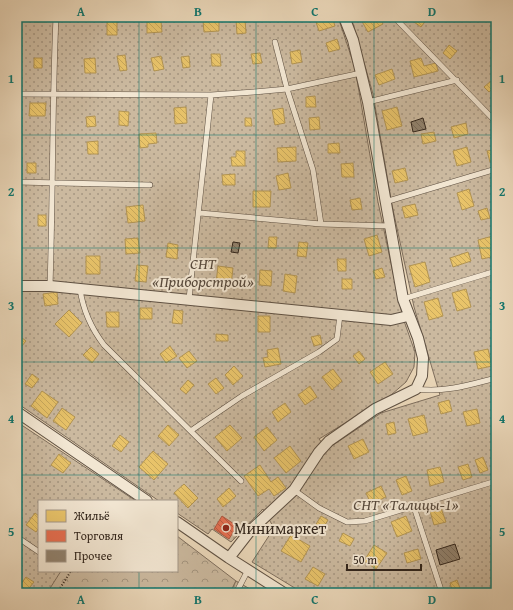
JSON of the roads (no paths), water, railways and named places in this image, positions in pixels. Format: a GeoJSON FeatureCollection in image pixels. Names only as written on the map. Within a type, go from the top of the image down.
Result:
{"type":"FeatureCollection","features":[{"type":"Feature","properties":{"kind":"street"},"geometry":{"type":"LineString","coordinates":[[229,558],[250,531],[294,490],[319,452],[329,441],[375,409],[416,390],[422,376],[423,358],[418,338],[408,316],[403,299],[368,102],[354,40],[344,17]]}},
{"type":"Feature","properties":{"kind":"street"},"geometry":{"type":"LineString","coordinates":[[17,286],[50,286],[391,320],[408,316]]}},
{"type":"Feature","properties":{"kind":"street"},"geometry":{"type":"LineString","coordinates":[[17,412],[146,500]]}},
{"type":"Feature","properties":{"kind":"street"},"geometry":{"type":"LineString","coordinates":[[178,523],[229,558],[284,593]]}},
{"type":"Feature","properties":{"kind":"lane"},"geometry":{"type":"LineString","coordinates":[[50,286],[53,182],[53,94],[56,17]]}},
{"type":"Feature","properties":{"kind":"lane"},"geometry":{"type":"LineString","coordinates":[[394,17],[457,80],[496,122]]}},
{"type":"Feature","properties":{"kind":"lane"},"geometry":{"type":"LineString","coordinates":[[275,42],[287,89],[313,170],[321,224]]}},
{"type":"Feature","properties":{"kind":"lane"},"geometry":{"type":"LineString","coordinates":[[17,94],[211,94],[287,89],[361,73]]}},
{"type":"Feature","properties":{"kind":"lane"},"geometry":{"type":"LineString","coordinates":[[368,102],[457,80]]}},
{"type":"Feature","properties":{"kind":"lane"},"geometry":{"type":"LineString","coordinates":[[189,299],[200,213],[211,94]]}},
{"type":"Feature","properties":{"kind":"lane"},"geometry":{"type":"LineString","coordinates":[[385,202],[496,169]]}},
{"type":"Feature","properties":{"kind":"lane"},"geometry":{"type":"LineString","coordinates":[[17,182],[150,185]]}},
{"type":"Feature","properties":{"kind":"lane"},"geometry":{"type":"LineString","coordinates":[[200,213],[321,224],[390,226]]}},
{"type":"Feature","properties":{"kind":"lane"},"geometry":{"type":"LineString","coordinates":[[403,299],[496,271]]}},
{"type":"Feature","properties":{"kind":"lane"},"geometry":{"type":"LineString","coordinates":[[80,289],[82,305],[94,331],[104,345],[242,480]]}},
{"type":"Feature","properties":{"kind":"lane"},"geometry":{"type":"LineString","coordinates":[[192,430],[242,396],[337,340],[340,315]]}},
{"type":"Feature","properties":{"kind":"lane"},"geometry":{"type":"LineString","coordinates":[[416,390],[429,391],[454,389],[496,378]]}},
{"type":"Feature","properties":{"kind":"lane"},"geometry":{"type":"LineString","coordinates":[[294,490],[319,508],[347,522],[365,521],[496,481]]}},
{"type":"Feature","properties":{"kind":"lane"},"geometry":{"type":"LineString","coordinates":[[414,507],[442,593]]}},
{"type":"Feature","properties":{"kind":"lane"},"geometry":{"type":"LineString","coordinates":[[17,537],[38,551]]}},
{"type":"Feature","properties":{"kind":"lane"},"geometry":{"type":"LineString","coordinates":[[236,593],[248,570]]}},
{"type":"Feature","properties":{"kind":"place","name":"Минимаркет"},"geometry":{"type":"Point","coordinates":[226,528]}},
{"type":"Feature","properties":{"kind":"park label","name":"СНТ «Приборстрой»"},"geometry":{"type":"Point","coordinates":[203,272]}},
{"type":"Feature","properties":{"kind":"park label","name":"СНТ «Талицы-1»"},"geometry":{"type":"Point","coordinates":[406,504]}}]}
